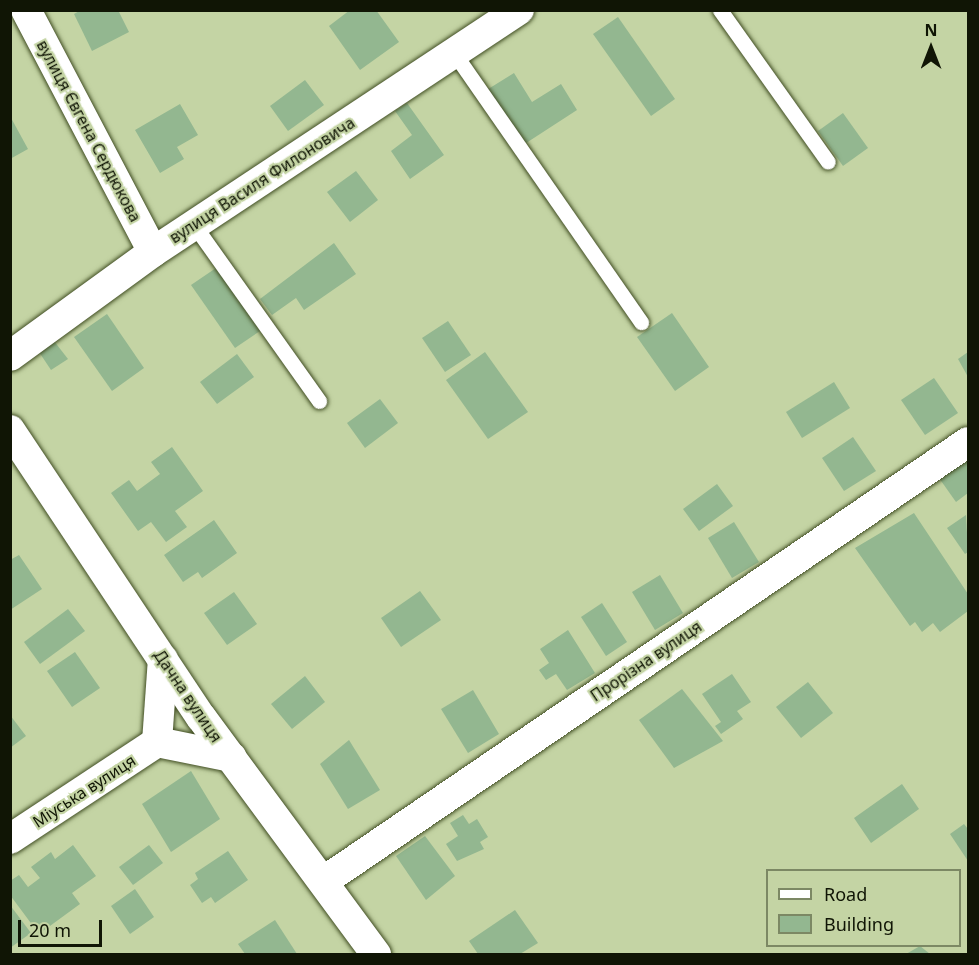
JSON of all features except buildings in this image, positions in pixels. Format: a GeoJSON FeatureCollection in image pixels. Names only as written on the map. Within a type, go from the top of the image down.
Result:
{"type":"FeatureCollection","features":[{"type":"Feature","properties":{"kind":"street","name":"вулиця Євгена Сердюкова"},"geometry":{"type":"LineString","coordinates":[[26,10],[153,252]]}},
{"type":"Feature","properties":{"kind":"street","name":"вулиця Василя Филоновича"},"geometry":{"type":"LineString","coordinates":[[10,356],[153,252],[519,10]]}},
{"type":"Feature","properties":{"kind":"street","name":"Дачна вулиця"},"geometry":{"type":"LineString","coordinates":[[10,430],[163,660],[231,757],[376,954]]}},
{"type":"Feature","properties":{"kind":"street","name":"Прорізна вулиця"},"geometry":{"type":"LineString","coordinates":[[324,881],[969,442]]}},
{"type":"Feature","properties":{"kind":"street"},"geometry":{"type":"LineString","coordinates":[[163,660],[157,742],[231,757]]}},
{"type":"Feature","properties":{"kind":"street","name":"Міуська вулиця"},"geometry":{"type":"LineString","coordinates":[[10,839],[157,742]]}},
{"type":"Feature","properties":{"kind":"lane"},"geometry":{"type":"LineString","coordinates":[[720,10],[828,162]]}},
{"type":"Feature","properties":{"kind":"lane"},"geometry":{"type":"LineString","coordinates":[[454,53],[641,322]]}},
{"type":"Feature","properties":{"kind":"lane"},"geometry":{"type":"LineString","coordinates":[[194,225],[319,401]]}}]}
